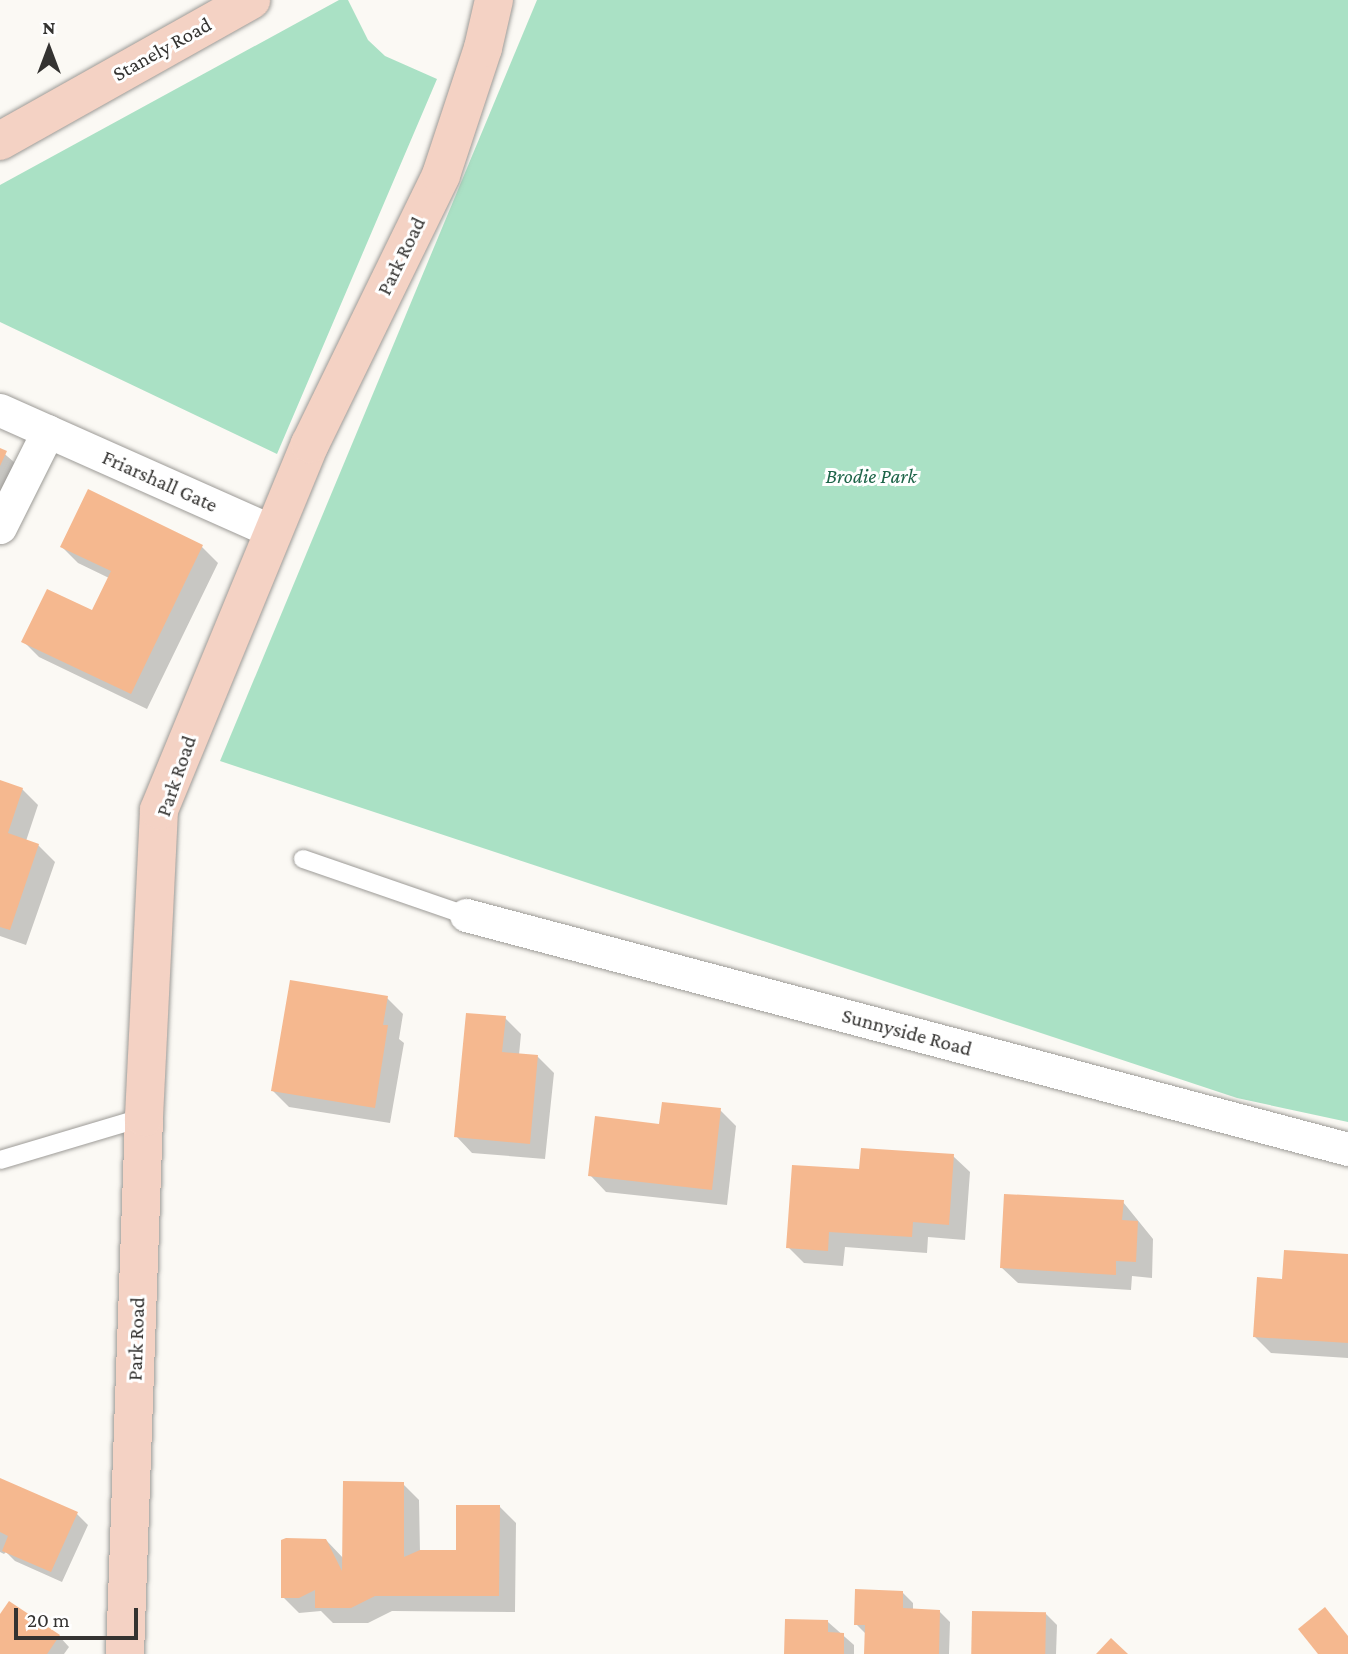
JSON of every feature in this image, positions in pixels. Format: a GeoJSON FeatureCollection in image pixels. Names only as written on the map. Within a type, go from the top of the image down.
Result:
{"type":"FeatureCollection","features":[{"type":"Feature","properties":{"kind":"street","name":"Stanely Road"},"geometry":{"type":"LineString","coordinates":[[0,141],[251,0]]}},
{"type":"Feature","properties":{"kind":"street","name":"Park Road"},"geometry":{"type":"LineString","coordinates":[[125,1654],[144,1117],[159,810],[310,444],[442,175],[483,48],[494,0]]}},
{"type":"Feature","properties":{"kind":"street","name":"Friarshall Gate"},"geometry":{"type":"LineString","coordinates":[[0,410],[272,531]]}},
{"type":"Feature","properties":{"kind":"street"},"geometry":{"type":"LineString","coordinates":[[0,527],[48,431]]}},
{"type":"Feature","properties":{"kind":"street","name":"Sunnyside Road"},"geometry":{"type":"LineString","coordinates":[[467,915],[1348,1149]]}},
{"type":"Feature","properties":{"kind":"lane"},"geometry":{"type":"LineString","coordinates":[[303,859],[467,915]]}},
{"type":"Feature","properties":{"kind":"lane"},"geometry":{"type":"LineString","coordinates":[[0,1160],[144,1117]]}},
{"type":"Feature","properties":{"kind":"green space"},"geometry":{"type":"Polygon","coordinates":[[[339,0],[348,0],[368,40],[385,56],[437,79],[277,454],[0,322],[0,185],[339,0]]]}},
{"type":"Feature","properties":{"kind":"green space","name":"Brodie Park"},"geometry":{"type":"Polygon","coordinates":[[[537,0],[1348,0],[1348,1122],[1237,1098],[220,761],[537,0]]]}},
{"type":"Feature","properties":{"kind":"building"},"geometry":{"type":"Polygon","coordinates":[[[0,448],[7,451],[0,466],[0,448]]]}},
{"type":"Feature","properties":{"kind":"building"},"geometry":{"type":"Polygon","coordinates":[[[88,489],[203,545],[131,694],[21,642],[47,589],[92,610],[111,571],[60,547],[88,489]]]}},
{"type":"Feature","properties":{"kind":"building"},"geometry":{"type":"Polygon","coordinates":[[[0,780],[23,788],[8,833],[39,844],[10,930],[0,927],[0,780]]]}},
{"type":"Feature","properties":{"kind":"building"},"geometry":{"type":"Polygon","coordinates":[[[290,980],[388,996],[383,1025],[388,1025],[375,1108],[271,1091],[290,980]]]}},
{"type":"Feature","properties":{"kind":"building"},"geometry":{"type":"Polygon","coordinates":[[[466,1013],[506,1016],[502,1052],[538,1055],[530,1144],[454,1137],[466,1013]]]}},
{"type":"Feature","properties":{"kind":"building"},"geometry":{"type":"Polygon","coordinates":[[[662,1102],[721,1108],[712,1190],[588,1176],[595,1116],[659,1124],[662,1102]]]}},
{"type":"Feature","properties":{"kind":"building"},"geometry":{"type":"Polygon","coordinates":[[[861,1148],[954,1154],[949,1225],[913,1222],[912,1237],[829,1232],[828,1251],[786,1248],[792,1165],[859,1169],[861,1148]]]}},
{"type":"Feature","properties":{"kind":"building"},"geometry":{"type":"Polygon","coordinates":[[[1004,1194],[1124,1200],[1122,1220],[1138,1221],[1136,1262],[1116,1261],[1116,1275],[1000,1268],[1004,1194]]]}},
{"type":"Feature","properties":{"kind":"building"},"geometry":{"type":"Polygon","coordinates":[[[1284,1250],[1348,1254],[1348,1343],[1253,1337],[1257,1277],[1282,1279],[1284,1250]]]}},
{"type":"Feature","properties":{"kind":"building"},"geometry":{"type":"Polygon","coordinates":[[[0,1478],[78,1512],[51,1572],[2,1551],[8,1536],[0,1532],[0,1478]]]}},
{"type":"Feature","properties":{"kind":"building"},"geometry":{"type":"Polygon","coordinates":[[[343,1481],[404,1482],[404,1557],[420,1550],[456,1550],[456,1505],[500,1505],[499,1596],[375,1596],[351,1608],[315,1608],[315,1590],[299,1598],[281,1598],[281,1540],[326,1539],[342,1571],[343,1481]]]}},
{"type":"Feature","properties":{"kind":"building"},"geometry":{"type":"Polygon","coordinates":[[[855,1589],[903,1591],[903,1608],[940,1610],[939,1654],[864,1654],[865,1625],[854,1625],[855,1589]]]}},
{"type":"Feature","properties":{"kind":"building"},"geometry":{"type":"Polygon","coordinates":[[[9,1601],[60,1635],[47,1654],[0,1654],[0,1614],[9,1601]]]}},
{"type":"Feature","properties":{"kind":"building"},"geometry":{"type":"Polygon","coordinates":[[[1325,1607],[1348,1636],[1348,1654],[1318,1654],[1298,1629],[1325,1607]]]}},
{"type":"Feature","properties":{"kind":"building"},"geometry":{"type":"Polygon","coordinates":[[[972,1611],[1046,1612],[1045,1654],[971,1654],[972,1611]]]}},
{"type":"Feature","properties":{"kind":"building"},"geometry":{"type":"Polygon","coordinates":[[[785,1619],[828,1620],[828,1632],[844,1633],[844,1654],[784,1654],[785,1619]]]}},
{"type":"Feature","properties":{"kind":"building"},"geometry":{"type":"Polygon","coordinates":[[[1111,1638],[1128,1654],[1096,1654],[1111,1638]]]}}]}
